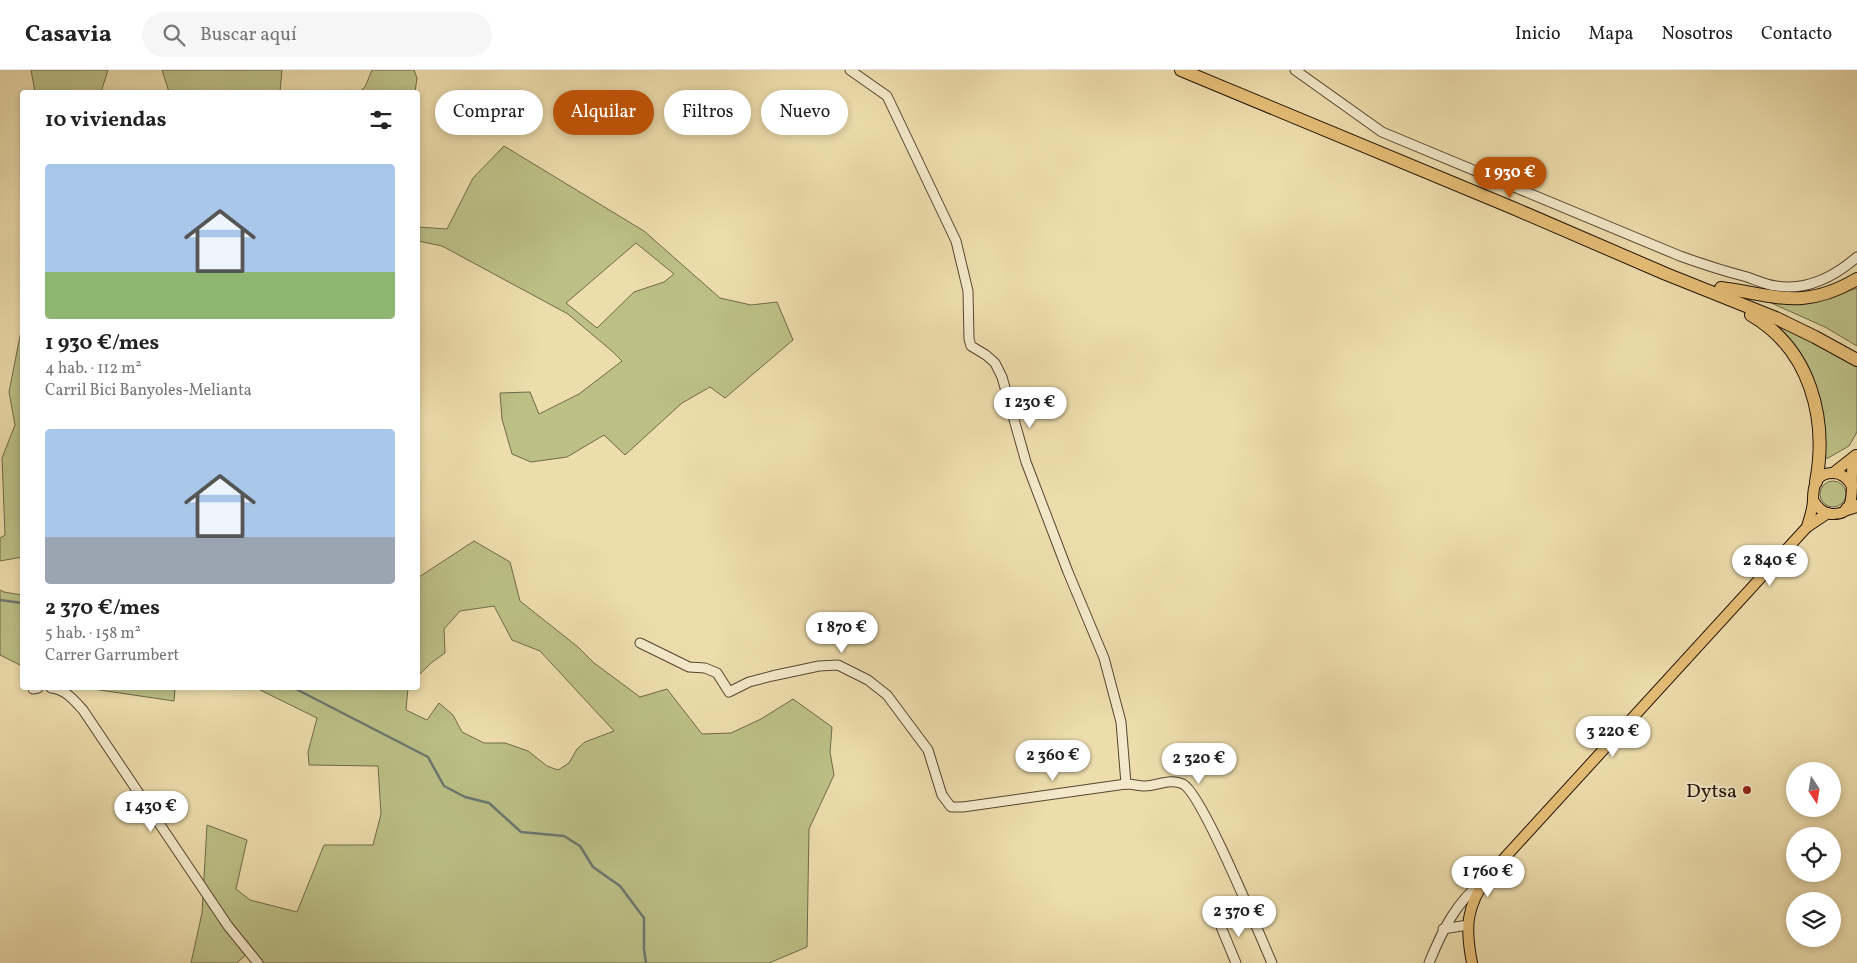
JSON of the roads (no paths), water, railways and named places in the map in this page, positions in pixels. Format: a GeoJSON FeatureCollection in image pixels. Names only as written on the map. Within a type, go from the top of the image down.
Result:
{"type":"FeatureCollection","features":[{"type":"Feature","properties":{"kind":"highway"},"geometry":{"type":"LineString","coordinates":[[1182,70],[1715,290],[1794,319],[1857,352]]}},
{"type":"Feature","properties":{"kind":"highway"},"geometry":{"type":"LineString","coordinates":[[1199,70],[1715,290],[1791,325],[1857,360]]}},
{"type":"Feature","properties":{"kind":"highway"},"geometry":{"type":"LineString","coordinates":[[1715,290],[1800,299],[1836,290],[1857,279]]}},
{"type":"Feature","properties":{"kind":"highway"},"geometry":{"type":"LineString","coordinates":[[1715,290],[1721,301],[1743,310],[1770,327],[1788,345],[1798,359],[1808,381],[1815,406],[1818,467],[1816,482]]}},
{"type":"Feature","properties":{"kind":"main road"},"geometry":{"type":"LineString","coordinates":[[1813,500],[1819,508],[1828,513],[1838,514],[1852,507],[1852,486],[1856,455]]}},
{"type":"Feature","properties":{"kind":"main road"},"geometry":{"type":"LineString","coordinates":[[1807,527],[1813,500],[1812,491],[1816,482],[1823,475],[1834,473],[1856,455]]}},
{"type":"Feature","properties":{"kind":"main road"},"geometry":{"type":"LineString","coordinates":[[1834,473],[1845,477],[1852,486]]}},
{"type":"Feature","properties":{"kind":"main road"},"geometry":{"type":"LineString","coordinates":[[1472,963],[1468,925],[1469,912],[1476,895],[1488,876],[1807,527],[1828,513]]}},
{"type":"Feature","properties":{"kind":"street"},"geometry":{"type":"LineString","coordinates":[[850,70],[887,96],[956,241],[968,291],[969,339],[972,346],[995,362],[1002,377],[1026,462],[1068,572],[1104,658],[1122,722],[1126,784]]}},
{"type":"Feature","properties":{"kind":"street"},"geometry":{"type":"LineString","coordinates":[[1295,70],[1382,132],[1680,256],[1777,287],[1809,284],[1828,278],[1844,269],[1857,257]]}},
{"type":"Feature","properties":{"kind":"street"},"geometry":{"type":"LineString","coordinates":[[640,643],[689,668],[705,668],[717,673],[729,692],[750,682],[819,666],[838,665],[868,680],[886,695],[928,750],[942,794],[951,807],[963,807],[1126,784],[1145,786],[1172,781],[1184,785],[1199,804],[1272,963]]}},
{"type":"Feature","properties":{"kind":"street"},"geometry":{"type":"LineString","coordinates":[[60,690],[71,696],[83,710],[228,926],[258,963]]}},
{"type":"Feature","properties":{"kind":"street"},"geometry":{"type":"LineString","coordinates":[[1429,963],[1443,929],[1456,908],[1470,891],[1488,876]]}},
{"type":"Feature","properties":{"kind":"street"},"geometry":{"type":"LineString","coordinates":[[1456,908],[1469,912]]}},
{"type":"Feature","properties":{"kind":"street"},"geometry":{"type":"LineString","coordinates":[[1219,922],[1234,962]]}},
{"type":"Feature","properties":{"kind":"street"},"geometry":{"type":"LineString","coordinates":[[1443,929],[1468,925]]}},
{"type":"Feature","properties":{"kind":"waterway"},"geometry":{"type":"LineString","coordinates":[[0,600],[20,603]]}},
{"type":"Feature","properties":{"kind":"waterway"},"geometry":{"type":"LineString","coordinates":[[298,690],[428,757],[444,786],[465,797],[489,803],[521,832],[564,836],[580,846],[593,867],[620,886],[644,918],[646,963]]}},
{"type":"Feature","properties":{"kind":"place","name":"Dytsa"},"geometry":{"type":"Point","coordinates":[1747,790]}}]}
